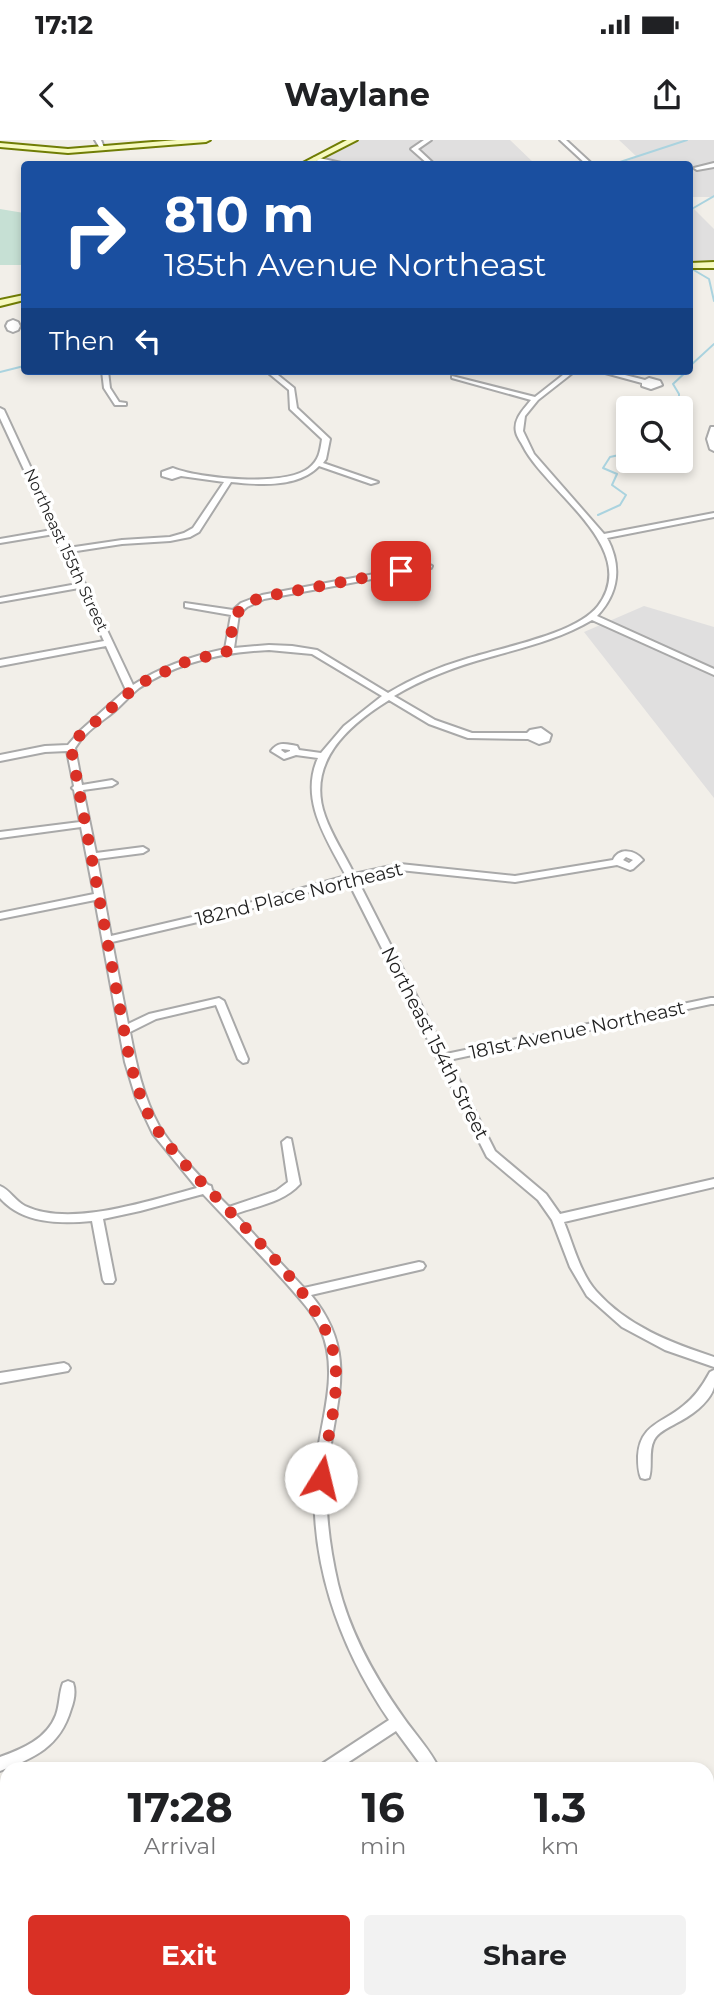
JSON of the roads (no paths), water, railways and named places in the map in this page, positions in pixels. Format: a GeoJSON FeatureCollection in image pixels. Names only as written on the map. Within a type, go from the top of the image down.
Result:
{"type":"FeatureCollection","features":[{"type":"Feature","properties":{"kind":"street"},"geometry":{"type":"LineString","coordinates":[[98,140],[103,149]]}},
{"type":"Feature","properties":{"kind":"street"},"geometry":{"type":"LineString","coordinates":[[0,145],[44,151],[206,140]]}},
{"type":"Feature","properties":{"kind":"street"},"geometry":{"type":"LineString","coordinates":[[311,161],[353,140]]}},
{"type":"Feature","properties":{"kind":"street"},"geometry":{"type":"LineString","coordinates":[[428,140],[414,149],[428,161]]}},
{"type":"Feature","properties":{"kind":"street"},"geometry":{"type":"LineString","coordinates":[[563,140],[586,161]]}},
{"type":"Feature","properties":{"kind":"street"},"geometry":{"type":"LineString","coordinates":[[315,159],[324,161]]}},
{"type":"Feature","properties":{"kind":"street"},"geometry":{"type":"LineString","coordinates":[[697,168],[714,164]]}},
{"type":"Feature","properties":{"kind":"street"},"geometry":{"type":"LineString","coordinates":[[693,265],[714,265]]}},
{"type":"Feature","properties":{"kind":"street"},"geometry":{"type":"LineString","coordinates":[[0,303],[21,299]]}},
{"type":"Feature","properties":{"kind":"street"},"geometry":{"type":"LineString","coordinates":[[105,375],[107,388],[117,404],[124,404]]}},
{"type":"Feature","properties":{"kind":"street"},"geometry":{"type":"LineString","coordinates":[[180,474],[228,481],[276,482],[305,473],[319,464],[325,455],[326,439],[295,411],[292,389],[274,375]]}},
{"type":"Feature","properties":{"kind":"street"},"geometry":{"type":"LineString","coordinates":[[295,752],[323,756],[357,719],[387,696],[437,672],[556,636],[593,617],[607,599],[614,573],[611,552],[602,537],[523,443],[519,431],[522,416],[536,399],[567,375]]}},
{"type":"Feature","properties":{"kind":"street"},"geometry":{"type":"LineString","coordinates":[[617,375],[644,382]]}},
{"type":"Feature","properties":{"kind":"street"},"geometry":{"type":"LineString","coordinates":[[454,377],[536,399]]}},
{"type":"Feature","properties":{"kind":"street","name":"Northeast 155th Street"},"geometry":{"type":"LineString","coordinates":[[0,410],[131,691]]}},
{"type":"Feature","properties":{"kind":"street"},"geometry":{"type":"LineString","coordinates":[[714,429],[714,449]]}},
{"type":"Feature","properties":{"kind":"street"},"geometry":{"type":"LineString","coordinates":[[319,464],[374,482]]}},
{"type":"Feature","properties":{"kind":"street"},"geometry":{"type":"LineString","coordinates":[[67,550],[122,542],[170,539],[196,530],[228,481]]}},
{"type":"Feature","properties":{"kind":"street"},"geometry":{"type":"LineString","coordinates":[[602,537],[714,515]]}},
{"type":"Feature","properties":{"kind":"street"},"geometry":{"type":"LineString","coordinates":[[0,541],[57,531]]}},
{"type":"Feature","properties":{"kind":"street"},"geometry":{"type":"LineString","coordinates":[[229,651],[235,613],[244,605],[262,597],[428,566]]}},
{"type":"Feature","properties":{"kind":"street"},"geometry":{"type":"LineString","coordinates":[[0,600],[83,585]]}},
{"type":"Feature","properties":{"kind":"street"},"geometry":{"type":"LineString","coordinates":[[188,605],[235,613]]}},
{"type":"Feature","properties":{"kind":"street"},"geometry":{"type":"LineString","coordinates":[[593,617],[714,672]]}},
{"type":"Feature","properties":{"kind":"street"},"geometry":{"type":"LineString","coordinates":[[0,663],[109,643]]}},
{"type":"Feature","properties":{"kind":"street"},"geometry":{"type":"LineString","coordinates":[[0,758],[72,746],[131,691],[185,662],[229,651],[286,649],[314,652],[432,722],[471,736],[530,736]]}},
{"type":"Feature","properties":{"kind":"street"},"geometry":{"type":"LineString","coordinates":[[72,746],[77,788],[133,1072],[148,1113],[158,1131],[302,1293],[321,1318],[330,1336],[336,1363],[334,1399],[321,1478],[321,1513],[333,1583],[352,1644],[397,1722],[427,1762]]}},
{"type":"Feature","properties":{"kind":"street","name":"Northeast 154th Street"},"geometry":{"type":"LineString","coordinates":[[323,756],[314,782],[314,798],[321,818],[491,1154],[542,1197],[557,1219],[576,1267],[592,1293],[608,1310],[626,1324],[669,1347],[714,1362]]}},
{"type":"Feature","properties":{"kind":"street"},"geometry":{"type":"LineString","coordinates":[[77,788],[113,783]]}},
{"type":"Feature","properties":{"kind":"street"},"geometry":{"type":"LineString","coordinates":[[0,835],[85,824]]}},
{"type":"Feature","properties":{"kind":"street"},"geometry":{"type":"LineString","coordinates":[[91,857],[143,850]]}},
{"type":"Feature","properties":{"kind":"street","name":"182nd Place Northeast"},"geometry":{"type":"LineString","coordinates":[[106,940],[232,911],[352,877],[411,867],[495,879],[515,879],[618,862]]}},
{"type":"Feature","properties":{"kind":"street"},"geometry":{"type":"LineString","coordinates":[[0,916],[99,896]]}},
{"type":"Feature","properties":{"kind":"street","name":"181st Avenue Northeast"},"geometry":{"type":"LineString","coordinates":[[443,1058],[713,999]]}},
{"type":"Feature","properties":{"kind":"street"},"geometry":{"type":"LineString","coordinates":[[125,1030],[153,1016],[219,1001],[243,1059]]}},
{"type":"Feature","properties":{"kind":"street"},"geometry":{"type":"LineString","coordinates":[[228,1212],[280,1194],[294,1184],[287,1142]]}},
{"type":"Feature","properties":{"kind":"street"},"geometry":{"type":"LineString","coordinates":[[557,1219],[714,1183]]}},
{"type":"Feature","properties":{"kind":"street"},"geometry":{"type":"LineString","coordinates":[[0,1190],[11,1203],[24,1211],[57,1219],[97,1215],[207,1189]]}},
{"type":"Feature","properties":{"kind":"street"},"geometry":{"type":"LineString","coordinates":[[97,1215],[109,1280]]}},
{"type":"Feature","properties":{"kind":"street"},"geometry":{"type":"LineString","coordinates":[[302,1293],[419,1266]]}},
{"type":"Feature","properties":{"kind":"street"},"geometry":{"type":"LineString","coordinates":[[0,1378],[64,1368]]}},
{"type":"Feature","properties":{"kind":"street"},"geometry":{"type":"LineString","coordinates":[[645,1474],[645,1451],[649,1437],[658,1428],[684,1413],[706,1392],[714,1375]]}},
{"type":"Feature","properties":{"kind":"street"},"geometry":{"type":"LineString","coordinates":[[6,1762],[27,1755],[56,1729],[66,1712],[68,1687]]}},
{"type":"Feature","properties":{"kind":"street"},"geometry":{"type":"LineString","coordinates":[[337,1762],[397,1722]]}},
{"type":"Feature","properties":{"kind":"waterway"},"geometry":{"type":"LineString","coordinates":[[623,161],[687,140]]}},
{"type":"Feature","properties":{"kind":"waterway"},"geometry":{"type":"LineString","coordinates":[[693,208],[714,196]]}},
{"type":"Feature","properties":{"kind":"waterway"},"geometry":{"type":"LineString","coordinates":[[693,270],[709,279],[714,301]]}},
{"type":"Feature","properties":{"kind":"waterway"},"geometry":{"type":"LineString","coordinates":[[693,363],[714,344]]}},
{"type":"Feature","properties":{"kind":"waterway"},"geometry":{"type":"LineString","coordinates":[[0,372],[21,367]]}},
{"type":"Feature","properties":{"kind":"waterway"},"geometry":{"type":"LineString","coordinates":[[679,396],[673,384],[683,375]]}},
{"type":"Feature","properties":{"kind":"waterway"},"geometry":{"type":"LineString","coordinates":[[598,515],[620,505],[626,495],[612,485],[617,474],[603,468],[610,457],[616,456]]}}]}
